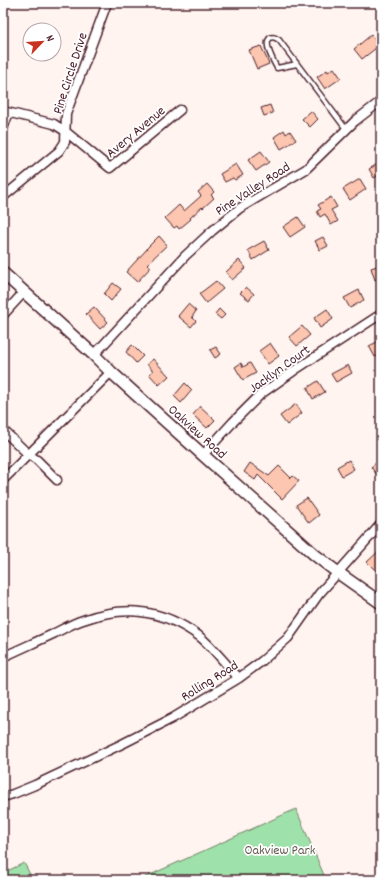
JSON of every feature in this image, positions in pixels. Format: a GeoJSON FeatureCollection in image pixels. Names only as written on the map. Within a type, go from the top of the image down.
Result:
{"type":"FeatureCollection","features":[{"type":"Feature","properties":{"kind":"street","name":"Pine Circle Drive"},"geometry":{"type":"LineString","coordinates":[[6,195],[59,151],[65,142],[66,114],[107,3]]}},
{"type":"Feature","properties":{"kind":"street","name":"Pine Valley Road"},"geometry":{"type":"LineString","coordinates":[[94,354],[185,256],[212,231],[240,208],[306,169],[355,121],[381,101]]}},
{"type":"Feature","properties":{"kind":"street","name":"Avery Avenue"},"geometry":{"type":"LineString","coordinates":[[3,111],[54,124],[66,130],[110,168],[180,110]]}},
{"type":"Feature","properties":{"kind":"street","name":"Oakview Road"},"geometry":{"type":"LineString","coordinates":[[3,273],[315,555],[381,603]]}},
{"type":"Feature","properties":{"kind":"street"},"geometry":{"type":"LineString","coordinates":[[3,315],[24,292]]}},
{"type":"Feature","properties":{"kind":"street","name":"Jacklyn Court"},"geometry":{"type":"LineString","coordinates":[[203,455],[261,394],[381,314]]}},
{"type":"Feature","properties":{"kind":"street"},"geometry":{"type":"LineString","coordinates":[[3,480],[111,372]]}},
{"type":"Feature","properties":{"kind":"street"},"geometry":{"type":"LineString","coordinates":[[3,430],[28,454],[37,460],[56,480]]}},
{"type":"Feature","properties":{"kind":"street","name":"Rolling Road"},"geometry":{"type":"LineString","coordinates":[[3,797],[35,785],[173,718],[238,678],[262,661],[288,638],[319,594],[381,524]]}},
{"type":"Feature","properties":{"kind":"street"},"geometry":{"type":"LineString","coordinates":[[3,657],[82,620],[114,612],[138,611],[159,615],[183,626],[200,637],[217,653],[238,678]]}},
{"type":"Feature","properties":{"kind":"lane"},"geometry":{"type":"LineString","coordinates":[[297,64],[276,68],[267,45],[269,39],[275,37],[278,40],[297,64],[346,130]]}},
{"type":"Feature","properties":{"kind":"lane"},"geometry":{"type":"LineString","coordinates":[[3,134],[12,113]]}},
{"type":"Feature","properties":{"kind":"lane"},"geometry":{"type":"LineString","coordinates":[[3,186],[6,195]]}},
{"type":"Feature","properties":{"kind":"green space","name":"Oakview Park"},"geometry":{"type":"Polygon","coordinates":[[[296,809],[326,880],[139,880],[296,809]]]}},
{"type":"Feature","properties":{"kind":"green space"},"geometry":{"type":"Polygon","coordinates":[[[24,863],[33,880],[3,880],[3,873],[24,863]]]}},
{"type":"Feature","properties":{"kind":"building"},"geometry":{"type":"Polygon","coordinates":[[[371,35],[380,45],[362,59],[354,49],[371,35]]]}},
{"type":"Feature","properties":{"kind":"building"},"geometry":{"type":"Polygon","coordinates":[[[261,46],[269,64],[257,69],[249,50],[261,46]]]}},
{"type":"Feature","properties":{"kind":"building"},"geometry":{"type":"Polygon","coordinates":[[[334,68],[341,78],[325,89],[317,77],[327,70],[328,72],[334,68]]]}},
{"type":"Feature","properties":{"kind":"building"},"geometry":{"type":"Polygon","coordinates":[[[270,105],[273,113],[264,116],[261,108],[270,105]]]}},
{"type":"Feature","properties":{"kind":"building"},"geometry":{"type":"Polygon","coordinates":[[[311,111],[318,119],[310,127],[302,119],[311,111]]]}},
{"type":"Feature","properties":{"kind":"building"},"geometry":{"type":"Polygon","coordinates":[[[284,130],[286,134],[290,131],[296,140],[281,149],[274,137],[284,130]]]}},
{"type":"Feature","properties":{"kind":"building"},"geometry":{"type":"Polygon","coordinates":[[[261,151],[269,162],[256,171],[248,160],[261,151]]]}},
{"type":"Feature","properties":{"kind":"building"},"geometry":{"type":"Polygon","coordinates":[[[381,162],[381,174],[374,178],[369,169],[381,162]]]}},
{"type":"Feature","properties":{"kind":"building"},"geometry":{"type":"Polygon","coordinates":[[[236,164],[243,175],[235,180],[233,178],[225,182],[220,174],[236,164]]]}},
{"type":"Feature","properties":{"kind":"building"},"geometry":{"type":"Polygon","coordinates":[[[360,179],[366,189],[350,200],[343,189],[360,179]]]}},
{"type":"Feature","properties":{"kind":"building"},"geometry":{"type":"Polygon","coordinates":[[[207,184],[214,192],[211,195],[214,198],[203,208],[202,207],[179,229],[177,226],[174,228],[165,218],[179,205],[184,211],[201,196],[198,192],[207,184]]]}},
{"type":"Feature","properties":{"kind":"building"},"geometry":{"type":"Polygon","coordinates":[[[331,197],[337,207],[331,210],[338,221],[331,225],[325,214],[320,217],[317,211],[321,209],[318,205],[331,197]]]}},
{"type":"Feature","properties":{"kind":"building"},"geometry":{"type":"Polygon","coordinates":[[[298,217],[305,227],[290,237],[283,227],[298,217]]]}},
{"type":"Feature","properties":{"kind":"building"},"geometry":{"type":"Polygon","coordinates":[[[159,236],[167,245],[147,264],[151,267],[137,282],[126,272],[159,236]]]}},
{"type":"Feature","properties":{"kind":"building"},"geometry":{"type":"Polygon","coordinates":[[[323,237],[328,246],[320,250],[315,241],[323,237]]]}},
{"type":"Feature","properties":{"kind":"building"},"geometry":{"type":"Polygon","coordinates":[[[264,241],[269,250],[253,260],[248,250],[264,241]]]}},
{"type":"Feature","properties":{"kind":"building"},"geometry":{"type":"Polygon","coordinates":[[[239,260],[246,268],[232,280],[226,272],[239,260]]]}},
{"type":"Feature","properties":{"kind":"building"},"geometry":{"type":"Polygon","coordinates":[[[380,265],[381,278],[375,280],[371,268],[380,265]]]}},
{"type":"Feature","properties":{"kind":"building"},"geometry":{"type":"Polygon","coordinates":[[[216,281],[223,289],[206,303],[199,294],[216,281]]]}},
{"type":"Feature","properties":{"kind":"building"},"geometry":{"type":"Polygon","coordinates":[[[113,283],[121,289],[111,301],[104,294],[113,283]]]}},
{"type":"Feature","properties":{"kind":"building"},"geometry":{"type":"Polygon","coordinates":[[[246,287],[254,294],[249,300],[240,293],[246,287]]]}},
{"type":"Feature","properties":{"kind":"building"},"geometry":{"type":"Polygon","coordinates":[[[359,290],[364,300],[350,308],[344,298],[359,290]]]}},
{"type":"Feature","properties":{"kind":"building"},"geometry":{"type":"Polygon","coordinates":[[[188,304],[196,311],[192,317],[196,321],[191,327],[178,316],[188,304]]]}},
{"type":"Feature","properties":{"kind":"building"},"geometry":{"type":"Polygon","coordinates":[[[94,307],[108,322],[100,329],[86,314],[94,307]]]}},
{"type":"Feature","properties":{"kind":"building"},"geometry":{"type":"Polygon","coordinates":[[[219,309],[225,315],[221,319],[215,314],[219,309]]]}},
{"type":"Feature","properties":{"kind":"building"},"geometry":{"type":"Polygon","coordinates":[[[327,309],[333,319],[320,328],[314,318],[327,309]]]}},
{"type":"Feature","properties":{"kind":"building"},"geometry":{"type":"Polygon","coordinates":[[[302,326],[310,335],[297,346],[289,337],[302,326]]]}},
{"type":"Feature","properties":{"kind":"building"},"geometry":{"type":"Polygon","coordinates":[[[379,341],[381,344],[381,354],[375,357],[369,346],[379,341]]]}},
{"type":"Feature","properties":{"kind":"building"},"geometry":{"type":"Polygon","coordinates":[[[270,343],[279,356],[268,364],[259,351],[270,343]]]}},
{"type":"Feature","properties":{"kind":"building"},"geometry":{"type":"Polygon","coordinates":[[[132,345],[143,356],[136,363],[126,352],[132,345]]]}},
{"type":"Feature","properties":{"kind":"building"},"geometry":{"type":"Polygon","coordinates":[[[216,347],[221,354],[215,358],[210,350],[216,347]]]}},
{"type":"Feature","properties":{"kind":"building"},"geometry":{"type":"Polygon","coordinates":[[[153,359],[169,376],[159,385],[149,374],[153,371],[147,364],[153,359]]]}},
{"type":"Feature","properties":{"kind":"building"},"geometry":{"type":"Polygon","coordinates":[[[241,363],[243,367],[250,363],[256,373],[243,380],[235,367],[241,363]]]}},
{"type":"Feature","properties":{"kind":"building"},"geometry":{"type":"Polygon","coordinates":[[[348,365],[352,373],[336,382],[331,374],[348,365]]]}},
{"type":"Feature","properties":{"kind":"building"},"geometry":{"type":"Polygon","coordinates":[[[318,381],[325,392],[313,399],[307,388],[318,381]]]}},
{"type":"Feature","properties":{"kind":"building"},"geometry":{"type":"Polygon","coordinates":[[[185,383],[192,390],[181,403],[174,396],[185,383]]]}},
{"type":"Feature","properties":{"kind":"building"},"geometry":{"type":"Polygon","coordinates":[[[296,404],[302,413],[287,425],[280,416],[296,404]]]}},
{"type":"Feature","properties":{"kind":"building"},"geometry":{"type":"Polygon","coordinates":[[[200,406],[215,420],[207,428],[193,415],[200,406]]]}},
{"type":"Feature","properties":{"kind":"building"},"geometry":{"type":"Polygon","coordinates":[[[381,459],[381,472],[377,475],[371,467],[381,459]]]}},
{"type":"Feature","properties":{"kind":"building"},"geometry":{"type":"Polygon","coordinates":[[[349,460],[354,469],[342,476],[337,467],[349,460]]]}},
{"type":"Feature","properties":{"kind":"building"},"geometry":{"type":"Polygon","coordinates":[[[250,463],[269,476],[279,466],[291,478],[293,476],[299,481],[282,499],[258,475],[255,480],[244,472],[250,463]]]}},
{"type":"Feature","properties":{"kind":"building"},"geometry":{"type":"Polygon","coordinates":[[[307,498],[319,515],[309,523],[296,505],[307,498]]]}},
{"type":"Feature","properties":{"kind":"building"},"geometry":{"type":"Polygon","coordinates":[[[381,549],[381,567],[376,571],[367,562],[381,549]]]}}]}
